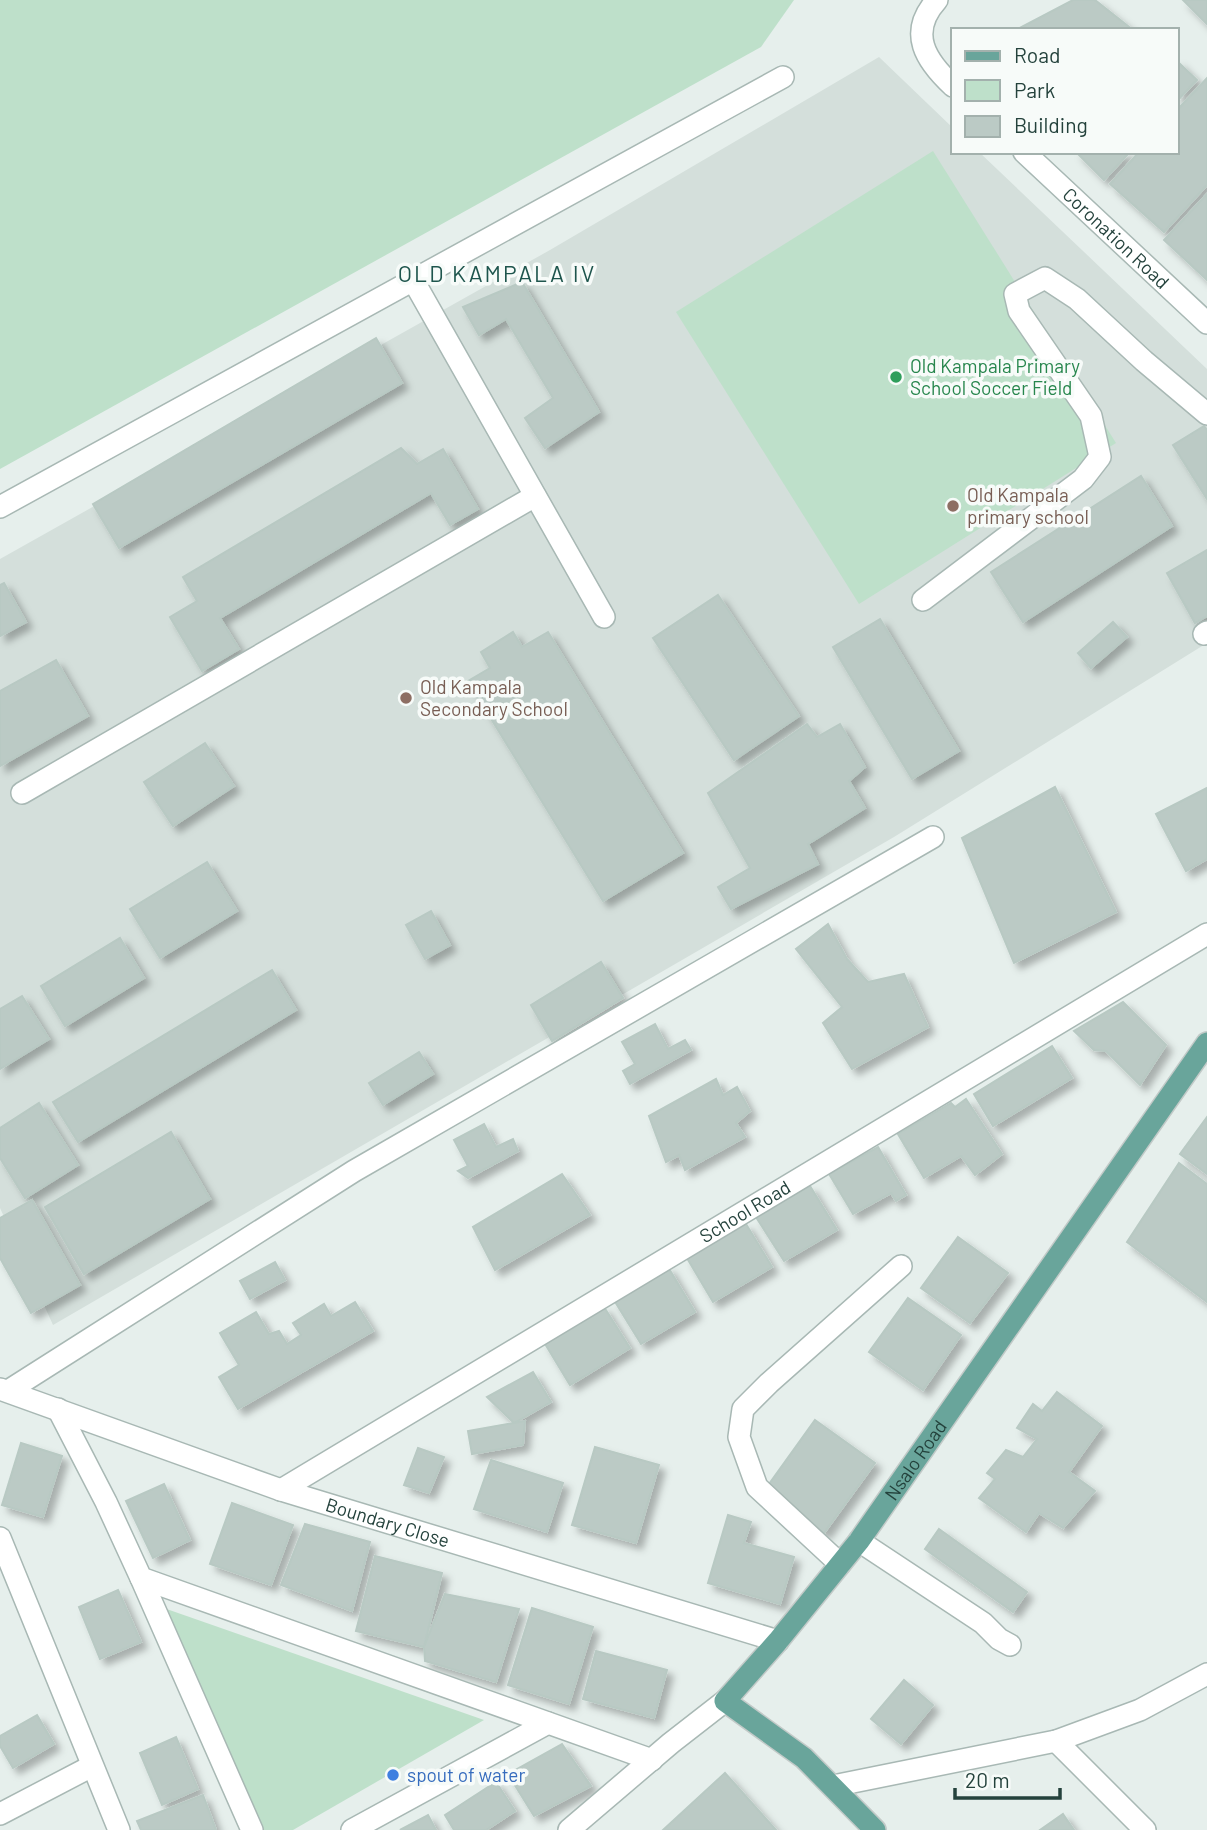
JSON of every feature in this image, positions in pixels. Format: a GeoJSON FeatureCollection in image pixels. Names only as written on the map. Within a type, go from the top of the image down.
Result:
{"type":"FeatureCollection","features":[{"type":"Feature","properties":{"kind":"main road","name":"Nsalo Road"},"geometry":{"type":"LineString","coordinates":[[726,1701],[859,1541],[1207,1044]]}},
{"type":"Feature","properties":{"kind":"main road"},"geometry":{"type":"LineString","coordinates":[[726,1701],[804,1758],[875,1830]]}},
{"type":"Feature","properties":{"kind":"street"},"geometry":{"type":"LineString","coordinates":[[937,0],[924,23],[921,43],[930,62],[951,84]]}},
{"type":"Feature","properties":{"kind":"street"},"geometry":{"type":"LineString","coordinates":[[0,507],[783,77]]}},
{"type":"Feature","properties":{"kind":"street","name":"Coronation Road"},"geometry":{"type":"LineString","coordinates":[[1026,154],[1207,323]]}},
{"type":"Feature","properties":{"kind":"street"},"geometry":{"type":"LineString","coordinates":[[923,600],[1083,479],[1100,457],[1091,416],[1018,311],[1015,294],[1045,278],[1077,299],[1207,414]]}},
{"type":"Feature","properties":{"kind":"street"},"geometry":{"type":"LineString","coordinates":[[413,280],[604,617]]}},
{"type":"Feature","properties":{"kind":"street"},"geometry":{"type":"LineString","coordinates":[[22,793],[535,496]]}},
{"type":"Feature","properties":{"kind":"street"},"geometry":{"type":"LineString","coordinates":[[4,1390],[354,1171],[933,837]]}},
{"type":"Feature","properties":{"kind":"street","name":"School Road"},"geometry":{"type":"LineString","coordinates":[[281,1490],[1207,934]]}},
{"type":"Feature","properties":{"kind":"street"},"geometry":{"type":"LineString","coordinates":[[840,1564],[757,1487],[738,1437],[743,1409],[901,1266]]}},
{"type":"Feature","properties":{"kind":"street","name":"Boundary Close"},"geometry":{"type":"LineString","coordinates":[[4,1390],[281,1490],[778,1641]]}},
{"type":"Feature","properties":{"kind":"street"},"geometry":{"type":"LineString","coordinates":[[58,1409],[106,1502],[252,1830]]}},
{"type":"Feature","properties":{"kind":"street"},"geometry":{"type":"LineString","coordinates":[[0,1538],[119,1830]]}},
{"type":"Feature","properties":{"kind":"street"},"geometry":{"type":"LineString","coordinates":[[859,1541],[983,1623],[999,1639],[1010,1645]]}},
{"type":"Feature","properties":{"kind":"street"},"geometry":{"type":"LineString","coordinates":[[141,1578],[652,1760]]}},
{"type":"Feature","properties":{"kind":"street"},"geometry":{"type":"LineString","coordinates":[[832,1786],[1056,1741],[1140,1710],[1207,1674]]}},
{"type":"Feature","properties":{"kind":"street","name":"Nsalo Road"},"geometry":{"type":"LineString","coordinates":[[569,1830],[726,1701]]}},
{"type":"Feature","properties":{"kind":"street"},"geometry":{"type":"LineString","coordinates":[[352,1830],[548,1723]]}},
{"type":"Feature","properties":{"kind":"street"},"geometry":{"type":"LineString","coordinates":[[1056,1741],[1145,1830]]}},
{"type":"Feature","properties":{"kind":"street"},"geometry":{"type":"LineString","coordinates":[[0,1814],[92,1766]]}},
{"type":"Feature","properties":{"kind":"shaded area","name":"Old Kampala Secondary School"},"geometry":{"type":"Polygon","coordinates":[[[879,57],[951,126],[951,154],[981,154],[1207,369],[1207,643],[894,837],[53,1325],[0,1208],[0,559],[550,250],[879,57]]]}},
{"type":"Feature","properties":{"kind":"green space"},"geometry":{"type":"Polygon","coordinates":[[[0,0],[794,0],[761,47],[0,469],[0,0]]]}},
{"type":"Feature","properties":{"kind":"green space","name":"Old Kampala Primary School Soccer Field"},"geometry":{"type":"Polygon","coordinates":[[[933,151],[1116,443],[859,604],[676,312],[933,151]]]}},
{"type":"Feature","properties":{"kind":"green space"},"geometry":{"type":"Polygon","coordinates":[[[158,1606],[484,1720],[293,1830],[258,1830],[158,1606]]]}},
{"type":"Feature","properties":{"kind":"building"},"geometry":{"type":"Polygon","coordinates":[[[1073,0],[1095,0],[1130,28],[1020,28],[1073,0]]]}},
{"type":"Feature","properties":{"kind":"building"},"geometry":{"type":"Polygon","coordinates":[[[1183,0],[1207,0],[1207,24],[1183,0]]]}},
{"type":"Feature","properties":{"kind":"building"},"geometry":{"type":"Polygon","coordinates":[[[1179,63],[1197,80],[1179,99],[1179,63]]]}},
{"type":"Feature","properties":{"kind":"building"},"geometry":{"type":"Polygon","coordinates":[[[1207,78],[1207,185],[1164,232],[1110,184],[1137,154],[1179,154],[1179,108],[1207,78]]]}},
{"type":"Feature","properties":{"kind":"building"},"geometry":{"type":"Polygon","coordinates":[[[1078,154],[1128,154],[1104,180],[1078,154]]]}},
{"type":"Feature","properties":{"kind":"building"},"geometry":{"type":"Polygon","coordinates":[[[1207,194],[1207,280],[1164,240],[1207,194]]]}},
{"type":"Feature","properties":{"kind":"building"},"geometry":{"type":"Polygon","coordinates":[[[522,282],[599,412],[545,448],[525,418],[553,398],[506,319],[479,335],[463,307],[522,282]]]}},
{"type":"Feature","properties":{"kind":"building"},"geometry":{"type":"Polygon","coordinates":[[[376,338],[402,383],[119,548],[93,504],[376,338]]]}},
{"type":"Feature","properties":{"kind":"building"},"geometry":{"type":"Polygon","coordinates":[[[1204,426],[1207,430],[1207,499],[1173,445],[1204,426]]]}},
{"type":"Feature","properties":{"kind":"building"},"geometry":{"type":"Polygon","coordinates":[[[401,448],[417,464],[443,449],[478,509],[450,525],[431,493],[220,618],[239,649],[202,671],[170,617],[197,601],[183,577],[401,448]]]}},
{"type":"Feature","properties":{"kind":"building"},"geometry":{"type":"Polygon","coordinates":[[[1141,476],[1172,526],[1023,622],[991,572],[1141,476]]]}},
{"type":"Feature","properties":{"kind":"building"},"geometry":{"type":"Polygon","coordinates":[[[1207,550],[1207,616],[1195,623],[1167,573],[1207,550]]]}},
{"type":"Feature","properties":{"kind":"building"},"geometry":{"type":"Polygon","coordinates":[[[4,583],[26,622],[0,636],[0,585],[4,583]]]}},
{"type":"Feature","properties":{"kind":"building"},"geometry":{"type":"Polygon","coordinates":[[[718,595],[799,716],[734,760],[653,638],[718,595]]]}},
{"type":"Feature","properties":{"kind":"building"},"geometry":{"type":"Polygon","coordinates":[[[880,619],[959,751],[912,779],[833,647],[880,619]]]}},
{"type":"Feature","properties":{"kind":"building"},"geometry":{"type":"Polygon","coordinates":[[[1113,622],[1127,637],[1091,668],[1078,653],[1113,622]]]}},
{"type":"Feature","properties":{"kind":"building"},"geometry":{"type":"Polygon","coordinates":[[[513,632],[522,647],[548,632],[683,853],[603,901],[468,681],[490,668],[481,652],[513,632]]]}},
{"type":"Feature","properties":{"kind":"building"},"geometry":{"type":"Polygon","coordinates":[[[56,660],[88,716],[0,766],[0,691],[56,660]]]}},
{"type":"Feature","properties":{"kind":"building"},"geometry":{"type":"Polygon","coordinates":[[[807,724],[817,737],[840,724],[865,767],[849,781],[865,808],[808,844],[818,864],[731,909],[718,887],[750,868],[708,793],[807,724]]]}},
{"type":"Feature","properties":{"kind":"building"},"geometry":{"type":"Polygon","coordinates":[[[205,743],[234,786],[173,826],[144,782],[205,743]]]}},
{"type":"Feature","properties":{"kind":"building"},"geometry":{"type":"Polygon","coordinates":[[[1055,787],[1116,912],[1014,963],[962,838],[1055,787]]]}},
{"type":"Feature","properties":{"kind":"building"},"geometry":{"type":"Polygon","coordinates":[[[1207,788],[1207,859],[1186,871],[1156,814],[1207,788]]]}},
{"type":"Feature","properties":{"kind":"building"},"geometry":{"type":"Polygon","coordinates":[[[207,862],[237,911],[160,958],[130,909],[207,862]]]}},
{"type":"Feature","properties":{"kind":"building"},"geometry":{"type":"Polygon","coordinates":[[[431,911],[450,945],[425,959],[406,925],[431,911]]]}},
{"type":"Feature","properties":{"kind":"building"},"geometry":{"type":"Polygon","coordinates":[[[828,924],[847,959],[868,982],[904,974],[928,1027],[852,1069],[823,1023],[842,1007],[796,949],[828,924]]]}},
{"type":"Feature","properties":{"kind":"building"},"geometry":{"type":"Polygon","coordinates":[[[120,938],[144,978],[65,1026],[41,986],[120,938]]]}},
{"type":"Feature","properties":{"kind":"building"},"geometry":{"type":"Polygon","coordinates":[[[601,962],[623,998],[552,1041],[531,1005],[601,962]]]}},
{"type":"Feature","properties":{"kind":"building"},"geometry":{"type":"Polygon","coordinates":[[[272,970],[296,1010],[78,1142],[53,1102],[272,970]]]}},
{"type":"Feature","properties":{"kind":"building"},"geometry":{"type":"Polygon","coordinates":[[[22,996],[49,1039],[0,1069],[0,1009],[22,996]]]}},
{"type":"Feature","properties":{"kind":"building"},"geometry":{"type":"Polygon","coordinates":[[[1123,1002],[1166,1045],[1140,1085],[1106,1051],[1094,1050],[1074,1031],[1123,1002]]]}},
{"type":"Feature","properties":{"kind":"building"},"geometry":{"type":"Polygon","coordinates":[[[655,1024],[668,1049],[685,1040],[691,1050],[630,1084],[623,1071],[635,1064],[622,1042],[655,1024]]]}},
{"type":"Feature","properties":{"kind":"building"},"geometry":{"type":"Polygon","coordinates":[[[1052,1046],[1072,1078],[993,1126],[974,1094],[1052,1046]]]}},
{"type":"Feature","properties":{"kind":"building"},"geometry":{"type":"Polygon","coordinates":[[[419,1052],[433,1074],[383,1105],[369,1083],[419,1052]]]}},
{"type":"Feature","properties":{"kind":"building"},"geometry":{"type":"Polygon","coordinates":[[[716,1079],[723,1095],[737,1087],[750,1111],[736,1123],[745,1137],[685,1170],[679,1155],[666,1162],[649,1116],[716,1079]]]}},
{"type":"Feature","properties":{"kind":"building"},"geometry":{"type":"Polygon","coordinates":[[[966,1099],[1002,1154],[975,1175],[961,1156],[924,1178],[898,1134],[951,1103],[955,1107],[966,1099]]]}},
{"type":"Feature","properties":{"kind":"building"},"geometry":{"type":"Polygon","coordinates":[[[39,1103],[78,1165],[25,1198],[0,1158],[0,1128],[39,1103]]]}},
{"type":"Feature","properties":{"kind":"building"},"geometry":{"type":"Polygon","coordinates":[[[1207,1117],[1207,1174],[1180,1154],[1207,1117]]]}},
{"type":"Feature","properties":{"kind":"building"},"geometry":{"type":"Polygon","coordinates":[[[484,1124],[496,1147],[513,1139],[518,1151],[468,1178],[458,1171],[468,1166],[454,1140],[484,1124]]]}},
{"type":"Feature","properties":{"kind":"building"},"geometry":{"type":"Polygon","coordinates":[[[171,1132],[210,1199],[84,1274],[45,1207],[171,1132]]]}},
{"type":"Feature","properties":{"kind":"building"},"geometry":{"type":"Polygon","coordinates":[[[878,1147],[906,1195],[896,1201],[891,1193],[853,1214],[829,1174],[878,1147]]]}},
{"type":"Feature","properties":{"kind":"building"},"geometry":{"type":"Polygon","coordinates":[[[1179,1163],[1207,1184],[1207,1302],[1127,1242],[1179,1163]]]}},
{"type":"Feature","properties":{"kind":"building"},"geometry":{"type":"Polygon","coordinates":[[[562,1174],[590,1215],[495,1270],[473,1227],[562,1174]]]}},
{"type":"Feature","properties":{"kind":"building"},"geometry":{"type":"Polygon","coordinates":[[[810,1186],[837,1230],[784,1261],[756,1217],[810,1186]]]}},
{"type":"Feature","properties":{"kind":"building"},"geometry":{"type":"Polygon","coordinates":[[[32,1200],[80,1285],[31,1313],[0,1258],[0,1218],[32,1200]]]}},
{"type":"Feature","properties":{"kind":"building"},"geometry":{"type":"Polygon","coordinates":[[[746,1224],[772,1267],[713,1302],[687,1258],[746,1224]]]}},
{"type":"Feature","properties":{"kind":"building"},"geometry":{"type":"Polygon","coordinates":[[[958,1237],[1008,1273],[970,1323],[921,1288],[958,1237]]]}},
{"type":"Feature","properties":{"kind":"building"},"geometry":{"type":"Polygon","coordinates":[[[275,1262],[285,1280],[250,1299],[240,1281],[275,1262]]]}},
{"type":"Feature","properties":{"kind":"building"},"geometry":{"type":"Polygon","coordinates":[[[668,1267],[695,1312],[641,1344],[614,1300],[668,1267]]]}},
{"type":"Feature","properties":{"kind":"building"},"geometry":{"type":"Polygon","coordinates":[[[908,1298],[961,1335],[923,1390],[869,1352],[908,1298]]]}},
{"type":"Feature","properties":{"kind":"building"},"geometry":{"type":"Polygon","coordinates":[[[355,1302],[373,1331],[238,1409],[219,1377],[239,1365],[220,1333],[256,1312],[269,1334],[279,1331],[287,1344],[301,1335],[293,1323],[324,1304],[331,1316],[355,1302]]]}},
{"type":"Feature","properties":{"kind":"building"},"geometry":{"type":"Polygon","coordinates":[[[604,1307],[630,1348],[570,1385],[544,1342],[604,1307]]]}},
{"type":"Feature","properties":{"kind":"building"},"geometry":{"type":"Polygon","coordinates":[[[533,1372],[551,1402],[514,1423],[487,1397],[533,1372]]]}},
{"type":"Feature","properties":{"kind":"building"},"geometry":{"type":"Polygon","coordinates":[[[1057,1392],[1102,1426],[1069,1472],[1095,1491],[1063,1528],[1039,1513],[1026,1532],[979,1498],[995,1479],[987,1473],[1006,1450],[1023,1457],[1037,1439],[1017,1428],[1033,1404],[1042,1411],[1057,1392]]]}},
{"type":"Feature","properties":{"kind":"building"},"geometry":{"type":"Polygon","coordinates":[[[815,1420],[875,1463],[824,1533],[764,1491],[815,1420]]]}},
{"type":"Feature","properties":{"kind":"building"},"geometry":{"type":"Polygon","coordinates":[[[525,1421],[523,1445],[472,1454],[468,1431],[525,1421]]]}},
{"type":"Feature","properties":{"kind":"building"},"geometry":{"type":"Polygon","coordinates":[[[21,1443],[62,1456],[43,1517],[2,1505],[21,1443]]]}},
{"type":"Feature","properties":{"kind":"building"},"geometry":{"type":"Polygon","coordinates":[[[595,1447],[659,1465],[636,1543],[572,1525],[595,1447]]]}},
{"type":"Feature","properties":{"kind":"building"},"geometry":{"type":"Polygon","coordinates":[[[418,1448],[444,1457],[429,1493],[404,1485],[418,1448]]]}},
{"type":"Feature","properties":{"kind":"building"},"geometry":{"type":"Polygon","coordinates":[[[491,1460],[563,1483],[547,1532],[474,1509],[491,1460]]]}},
{"type":"Feature","properties":{"kind":"building"},"geometry":{"type":"Polygon","coordinates":[[[164,1484],[190,1540],[153,1558],[126,1501],[164,1484]]]}},
{"type":"Feature","properties":{"kind":"building"},"geometry":{"type":"Polygon","coordinates":[[[232,1503],[293,1525],[271,1585],[210,1564],[232,1503]]]}},
{"type":"Feature","properties":{"kind":"building"},"geometry":{"type":"Polygon","coordinates":[[[728,1515],[751,1522],[744,1543],[794,1557],[780,1604],[708,1583],[728,1515]]]}},
{"type":"Feature","properties":{"kind":"building"},"geometry":{"type":"Polygon","coordinates":[[[305,1524],[370,1542],[352,1611],[281,1585],[305,1524]]]}},
{"type":"Feature","properties":{"kind":"building"},"geometry":{"type":"Polygon","coordinates":[[[939,1529],[1027,1592],[1013,1612],[925,1549],[939,1529]]]}},
{"type":"Feature","properties":{"kind":"building"},"geometry":{"type":"Polygon","coordinates":[[[375,1556],[442,1573],[424,1647],[356,1631],[375,1556]]]}},
{"type":"Feature","properties":{"kind":"building"},"geometry":{"type":"Polygon","coordinates":[[[118,1590],[141,1642],[100,1659],[79,1607],[118,1590]]]}},
{"type":"Feature","properties":{"kind":"building"},"geometry":{"type":"Polygon","coordinates":[[[445,1594],[519,1609],[496,1682],[425,1661],[424,1647],[445,1594]]]}},
{"type":"Feature","properties":{"kind":"building"},"geometry":{"type":"Polygon","coordinates":[[[532,1608],[593,1627],[569,1704],[508,1685],[532,1608]]]}},
{"type":"Feature","properties":{"kind":"building"},"geometry":{"type":"Polygon","coordinates":[[[596,1651],[667,1670],[654,1718],[583,1699],[596,1651]]]}},
{"type":"Feature","properties":{"kind":"building"},"geometry":{"type":"Polygon","coordinates":[[[904,1680],[933,1705],[901,1744],[871,1719],[904,1680]]]}},
{"type":"Feature","properties":{"kind":"building"},"geometry":{"type":"Polygon","coordinates":[[[37,1715],[54,1744],[13,1768],[0,1746],[0,1736],[37,1715]]]}},
{"type":"Feature","properties":{"kind":"building"},"geometry":{"type":"Polygon","coordinates":[[[176,1737],[198,1789],[162,1805],[140,1753],[176,1737]]]}},
{"type":"Feature","properties":{"kind":"building"},"geometry":{"type":"Polygon","coordinates":[[[562,1744],[591,1786],[534,1816],[508,1774],[562,1744]]]}},
{"type":"Feature","properties":{"kind":"building"},"geometry":{"type":"Polygon","coordinates":[[[725,1773],[776,1830],[663,1830],[725,1773]]]}},
{"type":"Feature","properties":{"kind":"building"},"geometry":{"type":"Polygon","coordinates":[[[496,1782],[515,1811],[486,1830],[454,1830],[445,1815],[496,1782]]]}},
{"type":"Feature","properties":{"kind":"building"},"geometry":{"type":"Polygon","coordinates":[[[203,1795],[216,1830],[141,1830],[137,1821],[203,1795]]]}},
{"type":"Feature","properties":{"kind":"building"},"geometry":{"type":"Polygon","coordinates":[[[1063,1814],[1074,1830],[1040,1830],[1063,1814]]]}},
{"type":"Feature","properties":{"kind":"building"},"geometry":{"type":"Polygon","coordinates":[[[428,1815],[436,1830],[400,1830],[428,1815]]]}},
{"type":"Feature","properties":{"kind":"place","name":"Old Kampala Primary School Soccer Field"},"geometry":{"type":"Point","coordinates":[896,377]}},
{"type":"Feature","properties":{"kind":"place","name":"Old Kampala primary school"},"geometry":{"type":"Point","coordinates":[953,506]}},
{"type":"Feature","properties":{"kind":"place","name":"Old Kampala Secondary School"},"geometry":{"type":"Point","coordinates":[406,698]}},
{"type":"Feature","properties":{"kind":"place","name":"spout of water"},"geometry":{"type":"Point","coordinates":[393,1775]}},
{"type":"Feature","properties":{"kind":"district","name":"OLD KAMPALA IV"},"geometry":{"type":"Point","coordinates":[497,274]}}]}
